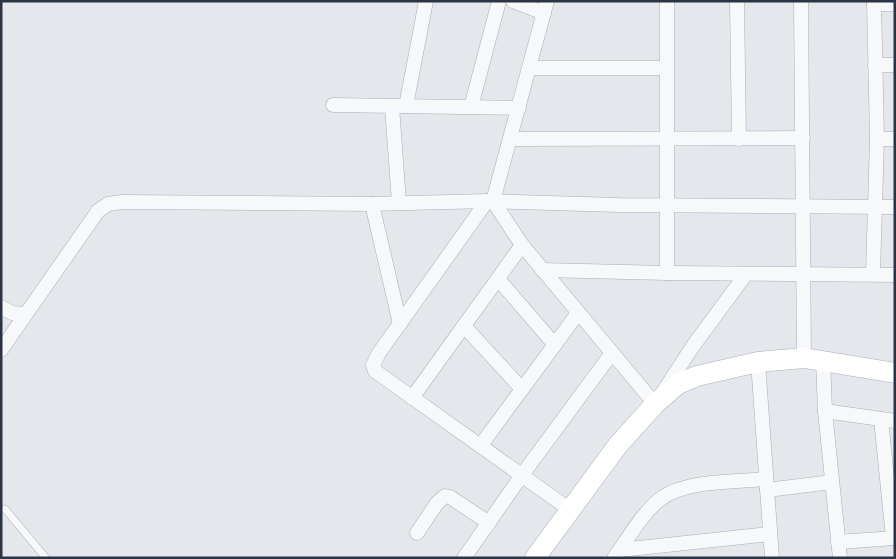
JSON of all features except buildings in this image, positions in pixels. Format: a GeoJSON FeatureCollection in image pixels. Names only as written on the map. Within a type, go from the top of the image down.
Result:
{"type":"FeatureCollection","features":[{"type":"Feature","properties":{"kind":"street"},"geometry":{"type":"LineString","coordinates":[[399,203],[399,106],[426,1]]}},
{"type":"Feature","properties":{"kind":"street"},"geometry":{"type":"LineString","coordinates":[[472,107],[498,1]]}},
{"type":"Feature","properties":{"kind":"street"},"geometry":{"type":"LineString","coordinates":[[514,1],[540,8],[530,68],[513,107],[511,139],[490,201],[400,324],[379,354],[374,365],[378,375],[481,445],[568,509]]}},
{"type":"Feature","properties":{"kind":"street"},"geometry":{"type":"LineString","coordinates":[[667,1],[667,274]]}},
{"type":"Feature","properties":{"kind":"street"},"geometry":{"type":"LineString","coordinates":[[736,1],[738,138]]}},
{"type":"Feature","properties":{"kind":"street"},"geometry":{"type":"LineString","coordinates":[[801,1],[804,275],[813,359],[825,411],[840,558]]}},
{"type":"Feature","properties":{"kind":"street"},"geometry":{"type":"LineString","coordinates":[[873,274],[877,139],[874,3],[895,4]]}},
{"type":"Feature","properties":{"kind":"street"},"geometry":{"type":"LineString","coordinates":[[875,65],[895,65]]}},
{"type":"Feature","properties":{"kind":"street"},"geometry":{"type":"LineString","coordinates":[[530,68],[666,68]]}},
{"type":"Feature","properties":{"kind":"street"},"geometry":{"type":"LineString","coordinates":[[333,105],[513,107]]}},
{"type":"Feature","properties":{"kind":"street"},"geometry":{"type":"LineString","coordinates":[[511,139],[803,138]]}},
{"type":"Feature","properties":{"kind":"street"},"geometry":{"type":"LineString","coordinates":[[877,139],[895,140]]}},
{"type":"Feature","properties":{"kind":"street"},"geometry":{"type":"LineString","coordinates":[[490,201],[542,270],[655,404]]}},
{"type":"Feature","properties":{"kind":"street"},"geometry":{"type":"LineString","coordinates":[[1,350],[87,223],[98,211],[108,204],[122,202],[372,204],[490,201],[895,207]]}},
{"type":"Feature","properties":{"kind":"street"},"geometry":{"type":"LineString","coordinates":[[372,204],[400,324]]}},
{"type":"Feature","properties":{"kind":"street"},"geometry":{"type":"LineString","coordinates":[[412,398],[522,245]]}},
{"type":"Feature","properties":{"kind":"street"},"geometry":{"type":"LineString","coordinates":[[542,270],[667,274],[895,275]]}},
{"type":"Feature","properties":{"kind":"street"},"geometry":{"type":"LineString","coordinates":[[655,404],[693,346],[746,274]]}},
{"type":"Feature","properties":{"kind":"street"},"geometry":{"type":"LineString","coordinates":[[498,279],[555,345]]}},
{"type":"Feature","properties":{"kind":"street"},"geometry":{"type":"LineString","coordinates":[[1,307],[12,313],[26,314]]}},
{"type":"Feature","properties":{"kind":"street"},"geometry":{"type":"LineString","coordinates":[[481,445],[578,313]]}},
{"type":"Feature","properties":{"kind":"street"},"geometry":{"type":"LineString","coordinates":[[464,326],[522,389]]}},
{"type":"Feature","properties":{"kind":"street"},"geometry":{"type":"LineString","coordinates":[[464,558],[522,475],[612,353]]}},
{"type":"Feature","properties":{"kind":"street"},"geometry":{"type":"LineString","coordinates":[[535,558],[568,509],[618,445],[655,404],[678,384],[697,376],[758,362],[813,359],[895,373]]}},
{"type":"Feature","properties":{"kind":"street"},"geometry":{"type":"LineString","coordinates":[[758,362],[772,558]]}},
{"type":"Feature","properties":{"kind":"street"},"geometry":{"type":"LineString","coordinates":[[825,411],[888,420],[894,538],[838,542]]}},
{"type":"Feature","properties":{"kind":"street"},"geometry":{"type":"LineString","coordinates":[[617,554],[644,516],[658,500],[671,492],[692,486],[832,482]]}},
{"type":"Feature","properties":{"kind":"street"},"geometry":{"type":"LineString","coordinates":[[417,534],[437,503],[445,496],[450,497],[489,522]]}},
{"type":"Feature","properties":{"kind":"street"},"geometry":{"type":"LineString","coordinates":[[617,554],[770,534]]}},
{"type":"Feature","properties":{"kind":"lane"},"geometry":{"type":"LineString","coordinates":[[5,509],[46,558]]}}]}
